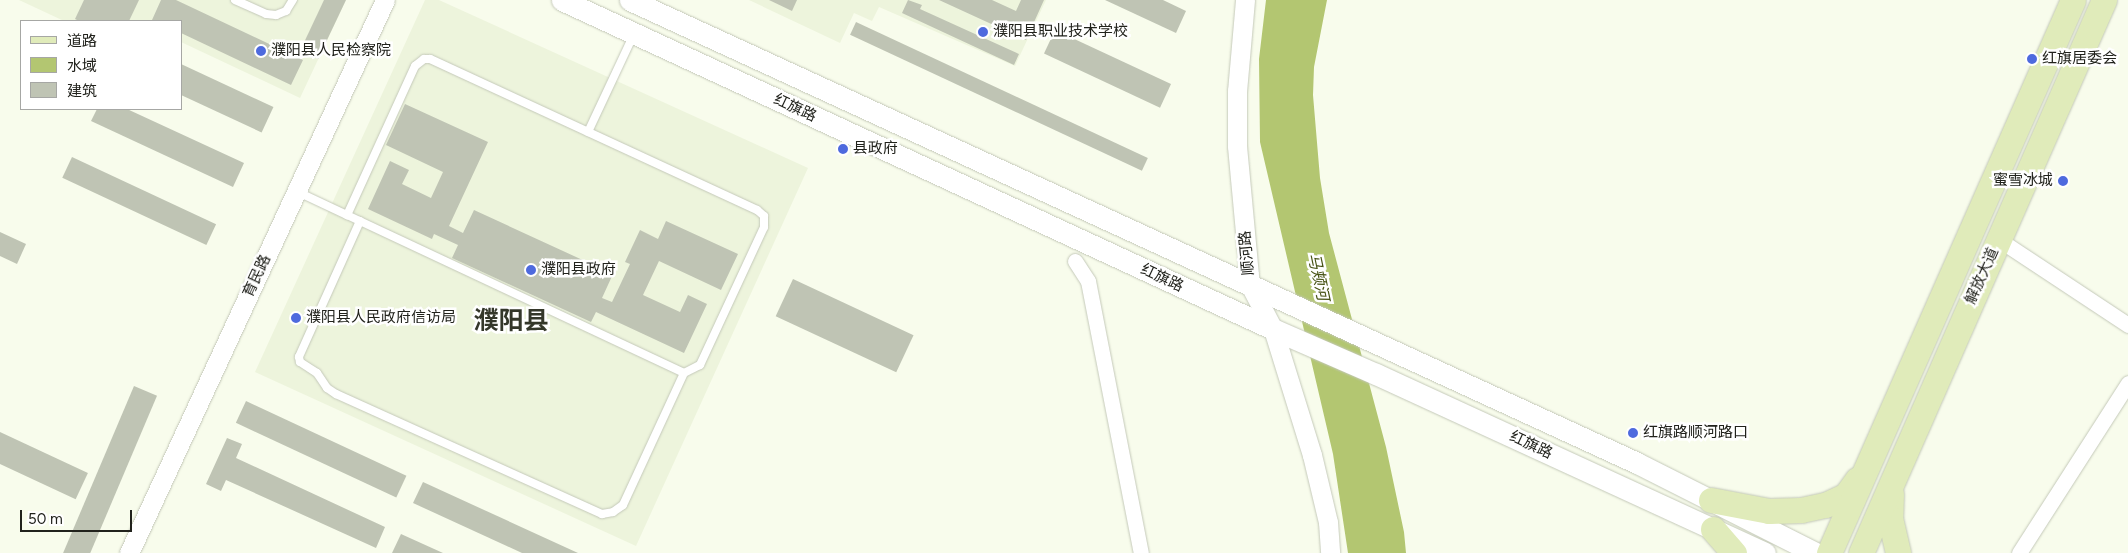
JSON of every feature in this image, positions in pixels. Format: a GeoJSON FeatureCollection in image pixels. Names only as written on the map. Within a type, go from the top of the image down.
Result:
{"type":"FeatureCollection","features":[{"type":"Feature","properties":{"kind":"main road","name":"红旗路"},"geometry":{"type":"LineString","coordinates":[[562,0],[1273,330],[1376,374],[1764,553]]}},
{"type":"Feature","properties":{"kind":"main road","name":"红旗路"},"geometry":{"type":"LineString","coordinates":[[630,0],[1250,285],[1711,500],[1815,553]]}},
{"type":"Feature","properties":{"kind":"main road","name":"解放大道"},"geometry":{"type":"LineString","coordinates":[[1829,553],[2073,0]]}},
{"type":"Feature","properties":{"kind":"main road","name":"解放大道"},"geometry":{"type":"LineString","coordinates":[[1861,553],[2104,0]]}},
{"type":"Feature","properties":{"kind":"main road"},"geometry":{"type":"LineString","coordinates":[[922,167],[934,140]]}},
{"type":"Feature","properties":{"kind":"main road"},"geometry":{"type":"LineString","coordinates":[[1711,500],[1770,511],[1801,510],[1817,507],[1846,495],[1865,470]]}},
{"type":"Feature","properties":{"kind":"main road"},"geometry":{"type":"LineString","coordinates":[[1891,485],[1890,518],[1898,553]]}},
{"type":"Feature","properties":{"kind":"main road"},"geometry":{"type":"LineString","coordinates":[[1713,529],[1734,553]]}},
{"type":"Feature","properties":{"kind":"street","name":"育民路"},"geometry":{"type":"LineString","coordinates":[[129,553],[385,0]]}},
{"type":"Feature","properties":{"kind":"street","name":"顺河路"},"geometry":{"type":"LineString","coordinates":[[1246,0],[1236,91],[1237,146],[1250,285],[1273,330],[1312,455],[1328,522],[1330,553]]}},
{"type":"Feature","properties":{"kind":"street"},"geometry":{"type":"LineString","coordinates":[[1998,239],[2128,324]]}},
{"type":"Feature","properties":{"kind":"street"},"geometry":{"type":"LineString","coordinates":[[1075,261],[1088,281],[1140,553]]}},
{"type":"Feature","properties":{"kind":"street"},"geometry":{"type":"LineString","coordinates":[[2019,553],[2128,383]]}},
{"type":"Feature","properties":{"kind":"lane"},"geometry":{"type":"LineString","coordinates":[[235,0],[266,14],[276,15],[286,11],[293,0]]}},
{"type":"Feature","properties":{"kind":"lane"},"geometry":{"type":"LineString","coordinates":[[588,132],[634,34]]}},
{"type":"Feature","properties":{"kind":"lane"},"geometry":{"type":"LineString","coordinates":[[347,215],[415,66],[424,59],[430,59],[757,210],[764,216],[764,227],[700,365],[684,374],[623,505],[614,512],[602,514],[336,394],[327,388],[317,373],[300,362],[299,357],[360,221]]}},
{"type":"Feature","properties":{"kind":"lane"},"geometry":{"type":"LineString","coordinates":[[296,191],[684,374]]}},
{"type":"Feature","properties":{"kind":"shaded area","name":"濮阳县人民检察院"},"geometry":{"type":"Polygon","coordinates":[[[19,0],[346,0],[300,98],[182,42],[182,20],[62,20],[19,0]]]}},
{"type":"Feature","properties":{"kind":"shaded area","name":"濮阳县政府"},"geometry":{"type":"Polygon","coordinates":[[[425,0],[439,0],[808,168],[636,546],[255,372],[425,0]]]}},
{"type":"Feature","properties":{"kind":"shaded area","name":"濮阳县职业技术学校"},"geometry":{"type":"Polygon","coordinates":[[[749,0],[1046,0],[1015,66],[879,7],[872,21],[854,13],[840,43],[749,0]]]}},
{"type":"Feature","properties":{"kind":"water","name":"马颊河"},"geometry":{"type":"Polygon","coordinates":[[[1266,0],[1327,0],[1314,67],[1313,95],[1320,178],[1329,233],[1386,447],[1404,532],[1406,553],[1348,553],[1333,454],[1260,142],[1259,59],[1266,0]]]}},
{"type":"Feature","properties":{"kind":"building"},"geometry":{"type":"Polygon","coordinates":[[[84,0],[139,0],[129,20],[75,19],[84,0]]]}},
{"type":"Feature","properties":{"kind":"building"},"geometry":{"type":"Polygon","coordinates":[[[161,0],[176,0],[303,60],[291,85],[182,33],[182,20],[152,20],[161,0]]]}},
{"type":"Feature","properties":{"kind":"building"},"geometry":{"type":"Polygon","coordinates":[[[324,0],[346,0],[318,59],[300,51],[324,0]]]}},
{"type":"Feature","properties":{"kind":"building"},"geometry":{"type":"Polygon","coordinates":[[[769,0],[797,0],[792,11],[769,0]]]}},
{"type":"Feature","properties":{"kind":"building"},"geometry":{"type":"Polygon","coordinates":[[[908,0],[922,5],[920,9],[1019,54],[1014,65],[902,13],[908,0]]]}},
{"type":"Feature","properties":{"kind":"building"},"geometry":{"type":"Polygon","coordinates":[[[939,0],[992,0],[1016,11],[1021,0],[1044,0],[1026,40],[939,0]]]}},
{"type":"Feature","properties":{"kind":"building"},"geometry":{"type":"Polygon","coordinates":[[[1105,0],[1163,0],[1186,11],[1176,33],[1105,0]]]}},
{"type":"Feature","properties":{"kind":"building"},"geometry":{"type":"Polygon","coordinates":[[[856,22],[1148,158],[1142,171],[850,35],[856,22]]]}},
{"type":"Feature","properties":{"kind":"building"},"geometry":{"type":"Polygon","coordinates":[[[1055,30],[1171,84],[1160,108],[1044,54],[1055,30]]]}},
{"type":"Feature","properties":{"kind":"building"},"geometry":{"type":"Polygon","coordinates":[[[182,64],[273,107],[262,132],[182,95],[182,64]]]}},
{"type":"Feature","properties":{"kind":"building"},"geometry":{"type":"Polygon","coordinates":[[[405,104],[488,142],[449,226],[463,233],[474,210],[613,274],[602,298],[612,302],[630,264],[625,262],[640,230],[658,239],[666,221],[738,254],[721,290],[659,261],[643,295],[680,312],[688,295],[707,304],[684,353],[596,312],[591,322],[452,258],[458,245],[434,234],[432,239],[368,209],[390,161],[409,170],[402,184],[431,198],[443,172],[386,145],[405,104]]]}},
{"type":"Feature","properties":{"kind":"building"},"geometry":{"type":"Polygon","coordinates":[[[96,110],[129,110],[244,163],[233,187],[91,121],[96,110]]]}},
{"type":"Feature","properties":{"kind":"building"},"geometry":{"type":"Polygon","coordinates":[[[72,157],[216,224],[206,245],[62,178],[72,157]]]}},
{"type":"Feature","properties":{"kind":"building"},"geometry":{"type":"Polygon","coordinates":[[[0,232],[26,244],[17,264],[0,256],[0,232]]]}},
{"type":"Feature","properties":{"kind":"building"},"geometry":{"type":"Polygon","coordinates":[[[793,279],[914,335],[896,372],[776,316],[793,279]]]}},
{"type":"Feature","properties":{"kind":"building"},"geometry":{"type":"Polygon","coordinates":[[[134,386],[157,396],[90,553],[63,553],[134,386]]]}},
{"type":"Feature","properties":{"kind":"building"},"geometry":{"type":"Polygon","coordinates":[[[246,401],[406,476],[396,498],[236,423],[246,401]]]}},
{"type":"Feature","properties":{"kind":"building"},"geometry":{"type":"Polygon","coordinates":[[[0,432],[88,473],[76,499],[0,464],[0,432]]]}},
{"type":"Feature","properties":{"kind":"building"},"geometry":{"type":"Polygon","coordinates":[[[227,438],[242,444],[236,458],[385,527],[376,548],[226,480],[221,491],[206,484],[227,438]]]}},
{"type":"Feature","properties":{"kind":"building"},"geometry":{"type":"Polygon","coordinates":[[[423,482],[578,553],[522,553],[413,503],[423,482]]]}},
{"type":"Feature","properties":{"kind":"building"},"geometry":{"type":"Polygon","coordinates":[[[401,534],[443,553],[392,553],[401,534]]]}},
{"type":"Feature","properties":{"kind":"place","name":"濮阳县职业技术学校"},"geometry":{"type":"Point","coordinates":[983,32]}},
{"type":"Feature","properties":{"kind":"place","name":"濮阳县人民检察院"},"geometry":{"type":"Point","coordinates":[261,51]}},
{"type":"Feature","properties":{"kind":"place","name":"红旗居委会"},"geometry":{"type":"Point","coordinates":[2032,59]}},
{"type":"Feature","properties":{"kind":"place","name":"县政府"},"geometry":{"type":"Point","coordinates":[843,149]}},
{"type":"Feature","properties":{"kind":"place","name":"蜜雪冰城"},"geometry":{"type":"Point","coordinates":[2063,181]}},
{"type":"Feature","properties":{"kind":"place","name":"濮阳县政府"},"geometry":{"type":"Point","coordinates":[531,270]}},
{"type":"Feature","properties":{"kind":"place","name":"濮阳县人民政府信访局"},"geometry":{"type":"Point","coordinates":[296,318]}},
{"type":"Feature","properties":{"kind":"place","name":"红旗路顺河路口"},"geometry":{"type":"Point","coordinates":[1633,433]}},
{"type":"Feature","properties":{"kind":"district","name":"濮阳县"},"geometry":{"type":"Point","coordinates":[511,320]}}]}
